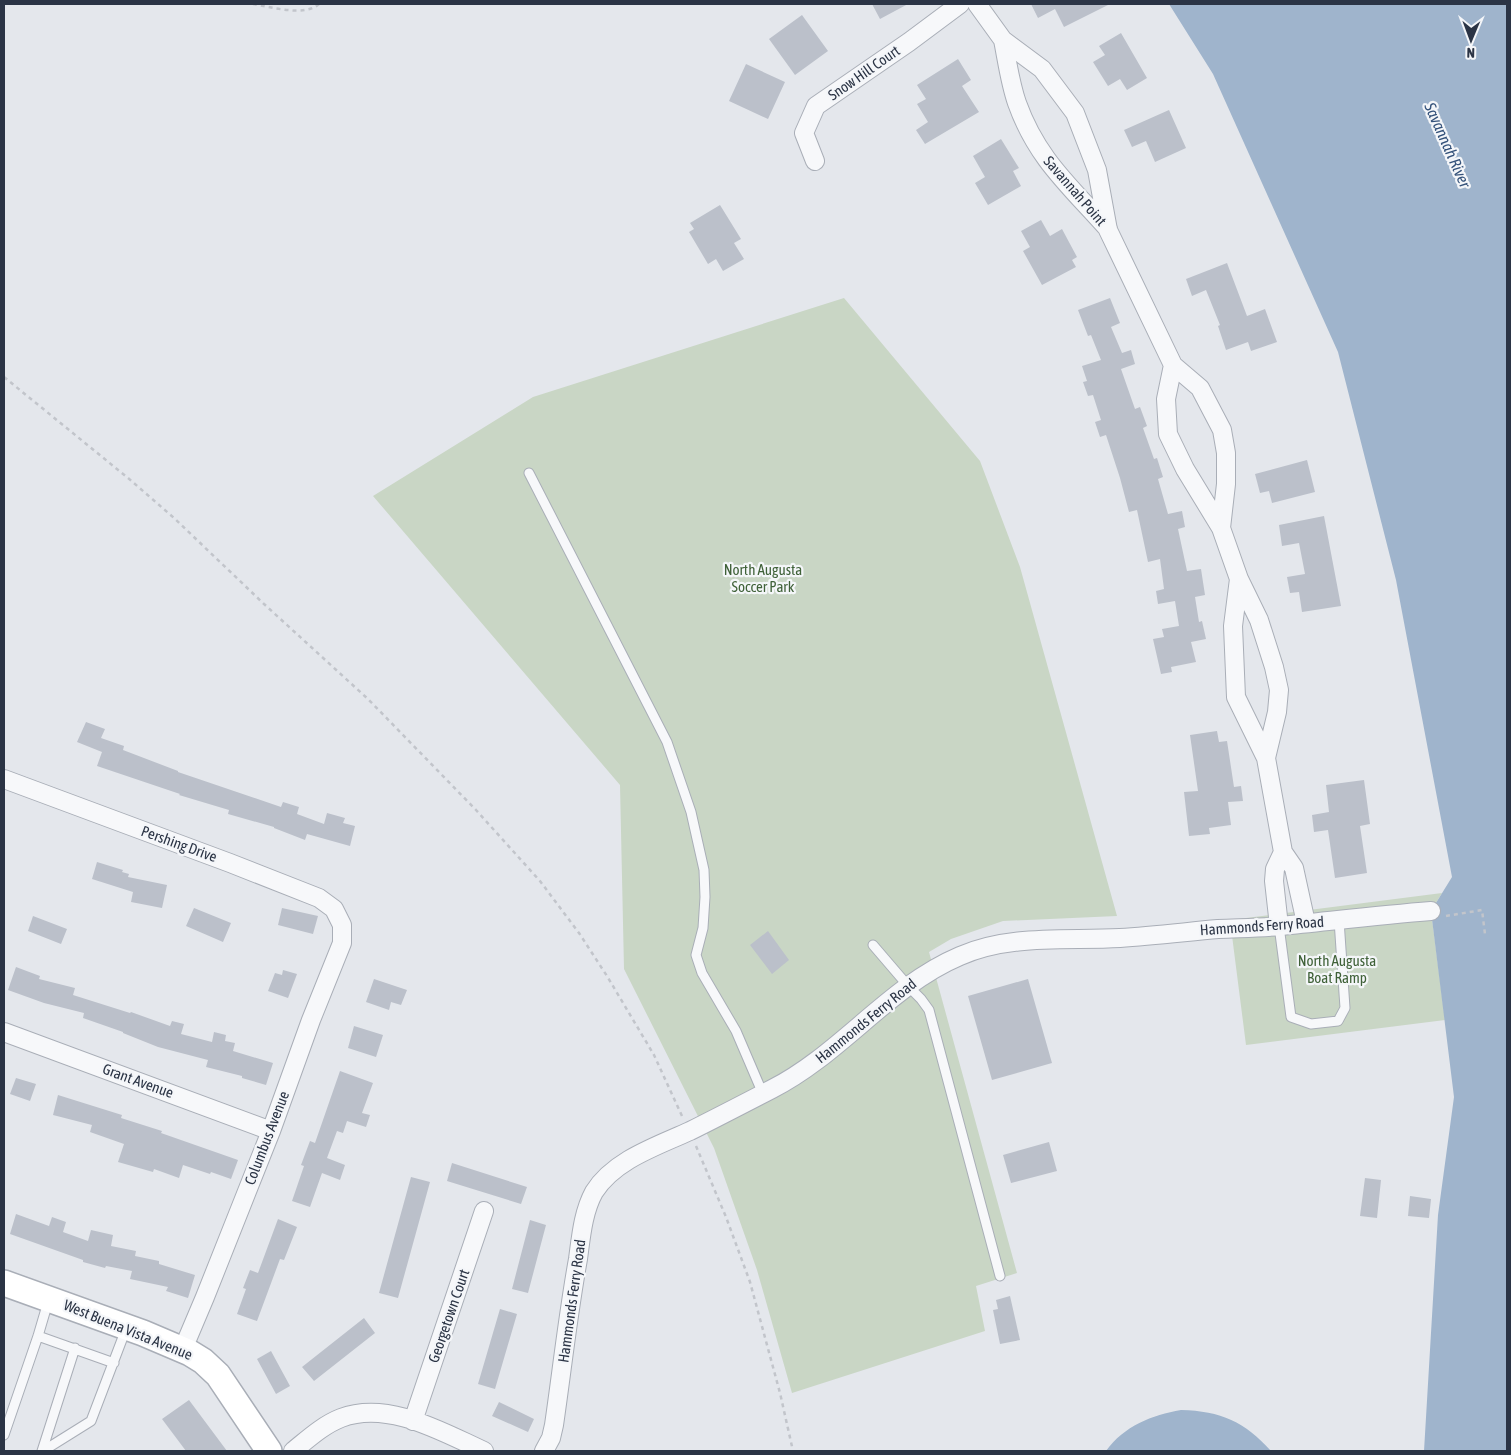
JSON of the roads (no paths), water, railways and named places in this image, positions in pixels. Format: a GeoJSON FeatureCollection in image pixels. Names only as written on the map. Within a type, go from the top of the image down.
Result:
{"type":"FeatureCollection","features":[{"type":"Feature","properties":{"kind":"street","name":"Snow Hill Court"},"geometry":{"type":"LineString","coordinates":[[815,161],[804,134],[816,106],[909,42],[960,4]]}},
{"type":"Feature","properties":{"kind":"street","name":"Savannah Point"},"geometry":{"type":"LineString","coordinates":[[977,4],[1003,40],[1042,69],[1075,113],[1098,170],[1108,230],[1173,365],[1200,388],[1222,430],[1226,453],[1226,484],[1221,528]]}},
{"type":"Feature","properties":{"kind":"street","name":"Savannah Point"},"geometry":{"type":"LineString","coordinates":[[1003,40],[1016,101],[1028,131],[1052,168],[1108,230]]}},
{"type":"Feature","properties":{"kind":"street","name":"Savannah Point"},"geometry":{"type":"LineString","coordinates":[[1173,365],[1166,399],[1168,434],[1186,469],[1221,528],[1238,579],[1260,620],[1278,690],[1277,712],[1266,758]]}},
{"type":"Feature","properties":{"kind":"street","name":"Savannah Point"},"geometry":{"type":"LineString","coordinates":[[1238,579],[1233,626],[1236,696],[1266,758],[1283,852],[1294,868],[1306,923]]}},
{"type":"Feature","properties":{"kind":"street","name":"Pershing Drive"},"geometry":{"type":"LineString","coordinates":[[4,778],[319,898],[334,909],[342,925]]}},
{"type":"Feature","properties":{"kind":"street"},"geometry":{"type":"LineString","coordinates":[[1279,926],[1274,881],[1275,869],[1283,852]]}},
{"type":"Feature","properties":{"kind":"street","name":"Hammonds Ferry Road"},"geometry":{"type":"LineString","coordinates":[[544,1451],[551,1438],[554,1425],[574,1279],[588,1205],[601,1182],[621,1165],[763,1094],[802,1072],[825,1056],[909,987],[943,964],[982,947],[1000,943],[1120,938],[1437,914]]}},
{"type":"Feature","properties":{"kind":"street","name":"Columbus Avenue"},"geometry":{"type":"LineString","coordinates":[[183,1349],[271,1131],[311,1020],[342,943],[342,925]]}},
{"type":"Feature","properties":{"kind":"street","name":"Grant Avenue"},"geometry":{"type":"LineString","coordinates":[[4,1032],[271,1131]]}},
{"type":"Feature","properties":{"kind":"street","name":"Georgetown Court"},"geometry":{"type":"LineString","coordinates":[[413,1421],[484,1211]]}},
{"type":"Feature","properties":{"kind":"street","name":"West Buena Vista Avenue"},"geometry":{"type":"LineString","coordinates":[[4,1283],[183,1349],[203,1361],[218,1375],[270,1451]]}},
{"type":"Feature","properties":{"kind":"street"},"geometry":{"type":"LineString","coordinates":[[293,1451],[325,1426],[342,1418],[355,1414],[384,1413],[398,1415],[448,1434],[484,1451]]}},
{"type":"Feature","properties":{"kind":"lane"},"geometry":{"type":"LineString","coordinates":[[529,473],[667,742],[691,812],[704,870],[703,928],[696,955],[702,973],[736,1031],[763,1094]]}},
{"type":"Feature","properties":{"kind":"lane"},"geometry":{"type":"LineString","coordinates":[[1279,926],[1291,1017],[1311,1024],[1338,1021],[1345,1008],[1339,920]]}},
{"type":"Feature","properties":{"kind":"lane"},"geometry":{"type":"LineString","coordinates":[[873,944],[929,1010],[1000,1276]]}},
{"type":"Feature","properties":{"kind":"lane"},"geometry":{"type":"LineString","coordinates":[[4,1435],[49,1299]]}},
{"type":"Feature","properties":{"kind":"lane"},"geometry":{"type":"LineString","coordinates":[[43,1451],[91,1420],[126,1328]]}},
{"type":"Feature","properties":{"kind":"lane"},"geometry":{"type":"LineString","coordinates":[[38,1336],[114,1363]]}},
{"type":"Feature","properties":{"kind":"lane"},"geometry":{"type":"LineString","coordinates":[[43,1451],[75,1348]]}},
{"type":"Feature","properties":{"kind":"water","name":"Savannah River"},"geometry":{"type":"Polygon","coordinates":[[[1169,4],[1507,4],[1507,1451],[1424,1451],[1438,1215],[1454,1097],[1431,911],[1452,877],[1396,580],[1338,352],[1213,74],[1169,4]]]}},
{"type":"Feature","properties":{"kind":"water"},"geometry":{"type":"Polygon","coordinates":[[[1181,1410],[1208,1413],[1231,1420],[1252,1432],[1271,1451],[1106,1451],[1121,1435],[1139,1423],[1181,1410]]]}},
{"type":"Feature","properties":{"kind":"park label","name":"North Augusta Soccer Park"},"geometry":{"type":"Point","coordinates":[763,578]}},
{"type":"Feature","properties":{"kind":"park label","name":"North Augusta Boat Ramp"},"geometry":{"type":"Point","coordinates":[1337,970]}}]}
